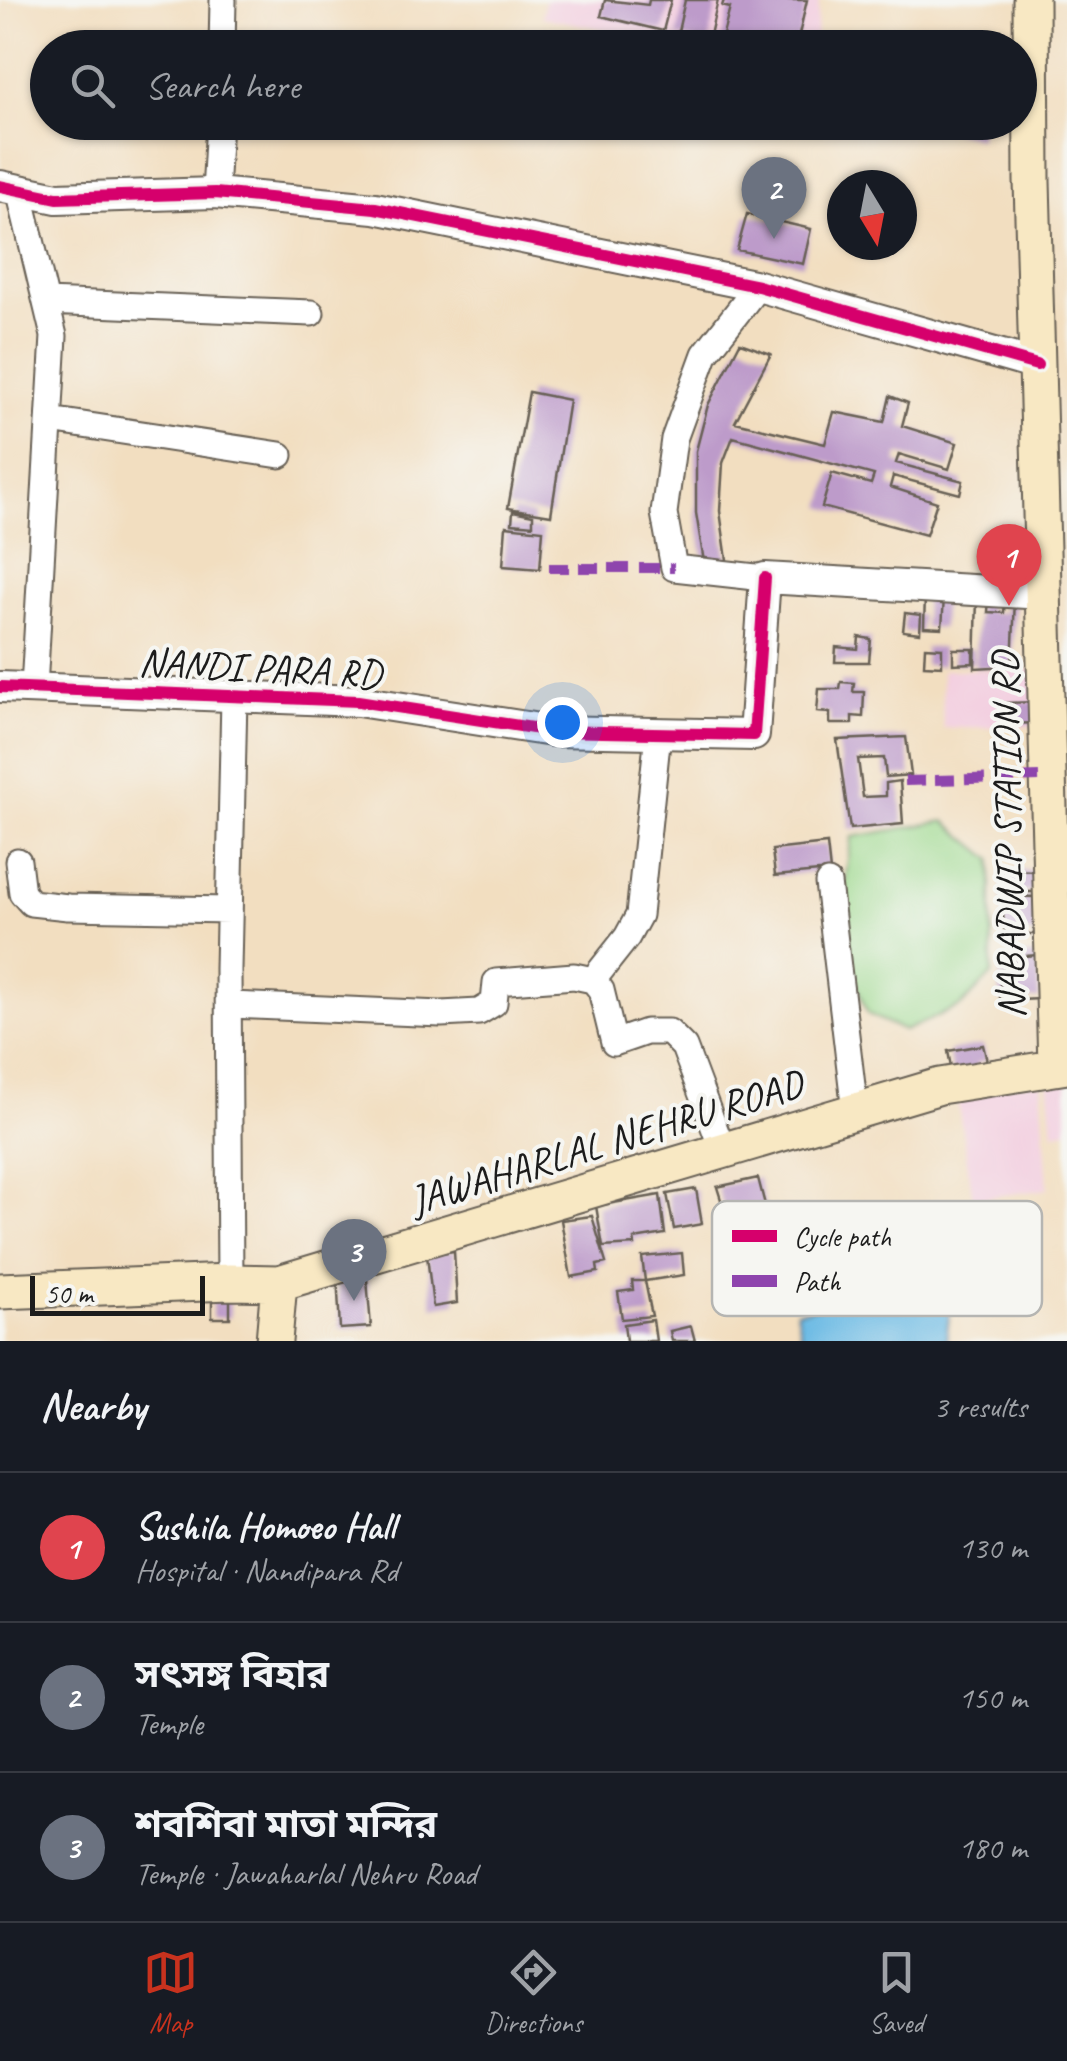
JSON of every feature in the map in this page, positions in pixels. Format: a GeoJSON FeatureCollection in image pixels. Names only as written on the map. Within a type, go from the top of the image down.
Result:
{"type":"FeatureCollection","features":[{"type":"Feature","properties":{"kind":"main road","name":"NABADWIP STATION RD"},"geometry":{"type":"LineString","coordinates":[[1031,0],[1031,30]]}},
{"type":"Feature","properties":{"kind":"main road","name":"NABADWIP STATION RD"},"geometry":{"type":"LineString","coordinates":[[1033,140],[1037,365],[1061,1067]]}},
{"type":"Feature","properties":{"kind":"main road","name":"JAWAHARLAL NEHRU ROAD"},"geometry":{"type":"LineString","coordinates":[[0,1291],[279,1283],[940,1086],[1061,1067]]}},
{"type":"Feature","properties":{"kind":"main road"},"geometry":{"type":"LineString","coordinates":[[274,1341],[279,1283]]}},
{"type":"Feature","properties":{"kind":"street"},"geometry":{"type":"LineString","coordinates":[[222,30],[223,0]]}},
{"type":"Feature","properties":{"kind":"street"},"geometry":{"type":"LineString","coordinates":[[214,194],[218,140]]}},
{"type":"Feature","properties":{"kind":"street"},"geometry":{"type":"LineString","coordinates":[[34,688],[54,336],[9,188],[57,198],[214,194],[375,208],[758,286],[1037,365]]}},
{"type":"Feature","properties":{"kind":"street"},"geometry":{"type":"LineString","coordinates":[[758,286],[705,354],[674,439],[664,513],[674,568],[766,578],[1044,594]]}},
{"type":"Feature","properties":{"kind":"street"},"geometry":{"type":"LineString","coordinates":[[46,302],[311,313]]}},
{"type":"Feature","properties":{"kind":"street"},"geometry":{"type":"LineString","coordinates":[[50,420],[280,455]]}},
{"type":"Feature","properties":{"kind":"street","name":"NANDI PARA RD"},"geometry":{"type":"LineString","coordinates":[[0,687],[358,701],[552,732],[754,735],[766,578]]}},
{"type":"Feature","properties":{"kind":"street"},"geometry":{"type":"LineString","coordinates":[[230,1282],[229,910],[234,698]]}},
{"type":"Feature","properties":{"kind":"street"},"geometry":{"type":"LineString","coordinates":[[593,980],[627,937],[639,914],[658,733]]}},
{"type":"Feature","properties":{"kind":"street"},"geometry":{"type":"LineString","coordinates":[[18,862],[22,893],[31,904],[229,910]]}},
{"type":"Feature","properties":{"kind":"street"},"geometry":{"type":"LineString","coordinates":[[828,883],[855,1111]]}},
{"type":"Feature","properties":{"kind":"street"},"geometry":{"type":"LineString","coordinates":[[230,1005],[441,1014],[479,1012],[494,1003],[496,982],[574,976],[593,980],[602,990],[614,1043],[646,1032],[669,1032],[684,1047],[724,1151]]}},
{"type":"Feature","properties":{"kind":"shaded area"},"geometry":{"type":"Polygon","coordinates":[[[545,0],[819,0],[816,30],[607,30],[542,17],[545,0]]]}},
{"type":"Feature","properties":{"kind":"shaded area"},"geometry":{"type":"Polygon","coordinates":[[[942,670],[1041,670],[1035,726],[943,728],[942,670]]]}},
{"type":"Feature","properties":{"kind":"shaded area"},"geometry":{"type":"Polygon","coordinates":[[[1067,1076],[1067,1130],[1053,1132],[1048,1077],[1067,1076]]]}},
{"type":"Feature","properties":{"kind":"shaded area"},"geometry":{"type":"Polygon","coordinates":[[[1041,1082],[1048,1189],[973,1199],[956,1091],[1041,1082]]]}},
{"type":"Feature","properties":{"kind":"green space"},"geometry":{"type":"Polygon","coordinates":[[[945,821],[992,859],[992,975],[961,1006],[904,1031],[868,1014],[852,969],[844,906],[852,837],[945,821]]]}},
{"type":"Feature","properties":{"kind":"water"},"geometry":{"type":"Polygon","coordinates":[[[797,1316],[949,1316],[946,1341],[802,1341],[797,1316]]]}},
{"type":"Feature","properties":{"kind":"building"},"geometry":{"type":"Polygon","coordinates":[[[605,0],[648,5],[649,0],[671,0],[663,30],[601,16],[605,0]]]}},
{"type":"Feature","properties":{"kind":"building"},"geometry":{"type":"Polygon","coordinates":[[[685,0],[718,0],[711,30],[678,30],[685,0]]]}},
{"type":"Feature","properties":{"kind":"building"},"geometry":{"type":"Polygon","coordinates":[[[724,0],[807,0],[800,30],[724,30],[730,8],[722,6],[724,0]]]}},
{"type":"Feature","properties":{"kind":"building"},"geometry":{"type":"Polygon","coordinates":[[[747,214],[811,229],[803,264],[737,250],[747,214]]]}},
{"type":"Feature","properties":{"kind":"building"},"geometry":{"type":"Polygon","coordinates":[[[740,343],[771,354],[735,422],[825,444],[834,412],[884,422],[890,396],[908,403],[902,426],[957,443],[949,469],[899,454],[896,463],[963,481],[960,494],[893,476],[890,487],[937,502],[926,535],[822,507],[832,473],[871,484],[874,475],[733,437],[723,463],[720,511],[728,567],[704,562],[696,513],[696,451],[708,405],[740,343]]]}},
{"type":"Feature","properties":{"kind":"building"},"geometry":{"type":"Polygon","coordinates":[[[529,392],[569,400],[551,515],[508,508],[529,392]]]}},
{"type":"Feature","properties":{"kind":"building"},"geometry":{"type":"Polygon","coordinates":[[[513,511],[533,515],[533,525],[512,523],[513,511]]]}},
{"type":"Feature","properties":{"kind":"building"},"geometry":{"type":"Polygon","coordinates":[[[506,526],[543,530],[540,569],[503,566],[506,526]]]}},
{"type":"Feature","properties":{"kind":"building"},"geometry":{"type":"Polygon","coordinates":[[[925,595],[944,597],[942,628],[924,627],[925,595]]]}},
{"type":"Feature","properties":{"kind":"building"},"geometry":{"type":"Polygon","coordinates":[[[977,597],[989,598],[988,612],[1004,613],[1005,598],[1015,599],[1012,666],[975,668],[977,597]]]}},
{"type":"Feature","properties":{"kind":"building"},"geometry":{"type":"Polygon","coordinates":[[[905,613],[921,615],[920,633],[903,631],[905,613]]]}},
{"type":"Feature","properties":{"kind":"building"},"geometry":{"type":"Polygon","coordinates":[[[859,637],[871,639],[869,662],[835,662],[836,647],[858,649],[859,637]]]}},
{"type":"Feature","properties":{"kind":"building"},"geometry":{"type":"Polygon","coordinates":[[[925,647],[942,648],[942,666],[924,665],[925,647]]]}},
{"type":"Feature","properties":{"kind":"building"},"geometry":{"type":"Polygon","coordinates":[[[953,649],[973,649],[973,663],[953,664],[953,649]]]}},
{"type":"Feature","properties":{"kind":"building"},"geometry":{"type":"Polygon","coordinates":[[[841,682],[854,683],[853,692],[864,692],[863,717],[852,716],[852,724],[830,724],[830,713],[817,712],[819,689],[840,689],[841,682]]]}},
{"type":"Feature","properties":{"kind":"building"},"geometry":{"type":"Polygon","coordinates":[[[1038,702],[1039,723],[1004,724],[1002,703],[1038,702]]]}},
{"type":"Feature","properties":{"kind":"building"},"geometry":{"type":"Polygon","coordinates":[[[906,737],[911,775],[886,777],[884,758],[858,759],[863,797],[886,796],[886,783],[900,781],[903,824],[850,829],[837,740],[906,737]]]}},
{"type":"Feature","properties":{"kind":"building"},"geometry":{"type":"Polygon","coordinates":[[[827,844],[830,871],[775,876],[772,850],[827,844]]]}},
{"type":"Feature","properties":{"kind":"building"},"geometry":{"type":"Polygon","coordinates":[[[1001,870],[1036,871],[1036,892],[1002,892],[1001,870]]]}},
{"type":"Feature","properties":{"kind":"building"},"geometry":{"type":"Polygon","coordinates":[[[1001,896],[1035,897],[1037,934],[1005,934],[1001,896]]]}},
{"type":"Feature","properties":{"kind":"building"},"geometry":{"type":"Polygon","coordinates":[[[1037,955],[1039,999],[1000,1001],[1000,970],[1014,969],[1013,957],[1037,955]]]}},
{"type":"Feature","properties":{"kind":"building"},"geometry":{"type":"Polygon","coordinates":[[[983,1045],[987,1061],[976,1063],[977,1068],[952,1073],[948,1051],[983,1045]]]}},
{"type":"Feature","properties":{"kind":"building"},"geometry":{"type":"Polygon","coordinates":[[[758,1178],[764,1201],[721,1201],[717,1187],[758,1178]]]}},
{"type":"Feature","properties":{"kind":"building"},"geometry":{"type":"Polygon","coordinates":[[[696,1189],[702,1224],[674,1229],[667,1194],[696,1189]]]}},
{"type":"Feature","properties":{"kind":"building"},"geometry":{"type":"Polygon","coordinates":[[[660,1195],[665,1234],[634,1239],[635,1245],[603,1247],[596,1206],[660,1195]]]}},
{"type":"Feature","properties":{"kind":"building"},"geometry":{"type":"Polygon","coordinates":[[[592,1216],[606,1263],[597,1265],[598,1272],[571,1277],[561,1220],[592,1216]]]}},
{"type":"Feature","properties":{"kind":"building"},"geometry":{"type":"Polygon","coordinates":[[[454,1251],[457,1303],[433,1307],[427,1255],[454,1251]]]}},
{"type":"Feature","properties":{"kind":"building"},"geometry":{"type":"Polygon","coordinates":[[[682,1253],[684,1275],[645,1281],[642,1257],[682,1253]]]}},
{"type":"Feature","properties":{"kind":"building"},"geometry":{"type":"Polygon","coordinates":[[[366,1267],[371,1327],[340,1329],[337,1274],[366,1267]]]}},
{"type":"Feature","properties":{"kind":"building"},"geometry":{"type":"Polygon","coordinates":[[[632,1281],[645,1281],[652,1316],[622,1319],[618,1292],[633,1290],[632,1281]]]}},
{"type":"Feature","properties":{"kind":"building"},"geometry":{"type":"Polygon","coordinates":[[[230,1292],[230,1318],[212,1318],[212,1293],[230,1292]]]}},
{"type":"Feature","properties":{"kind":"building"},"geometry":{"type":"Polygon","coordinates":[[[653,1320],[656,1341],[626,1341],[624,1324],[653,1320]]]}},
{"type":"Feature","properties":{"kind":"building"},"geometry":{"type":"Polygon","coordinates":[[[691,1326],[695,1341],[672,1341],[670,1331],[691,1326]]]}},
{"type":"Feature","properties":{"kind":"marked path"},"geometry":{"type":"LineString","coordinates":[[549,568],[674,568]]}},
{"type":"Feature","properties":{"kind":"marked path"},"geometry":{"type":"LineString","coordinates":[[905,781],[1039,777]]}},
{"type":"Feature","properties":{"kind":"cycle path"},"geometry":{"type":"LineString","coordinates":[[0,186],[57,198],[215,193],[375,208],[758,286],[1037,365]]}},
{"type":"Feature","properties":{"kind":"cycle path"},"geometry":{"type":"LineString","coordinates":[[0,687],[358,701],[552,731],[754,735],[765,578]]}},
{"type":"Feature","properties":{"kind":"place","name":"সৎসঙ্গ বিহার"},"geometry":{"type":"Point","coordinates":[774,239]}},
{"type":"Feature","properties":{"kind":"place","name":"Sushila Homoeo Hall"},"geometry":{"type":"Point","coordinates":[1009,606]}},
{"type":"Feature","properties":{"kind":"place","name":"শবশিবা মাতা মন্দির"},"geometry":{"type":"Point","coordinates":[354,1301]}}]}
